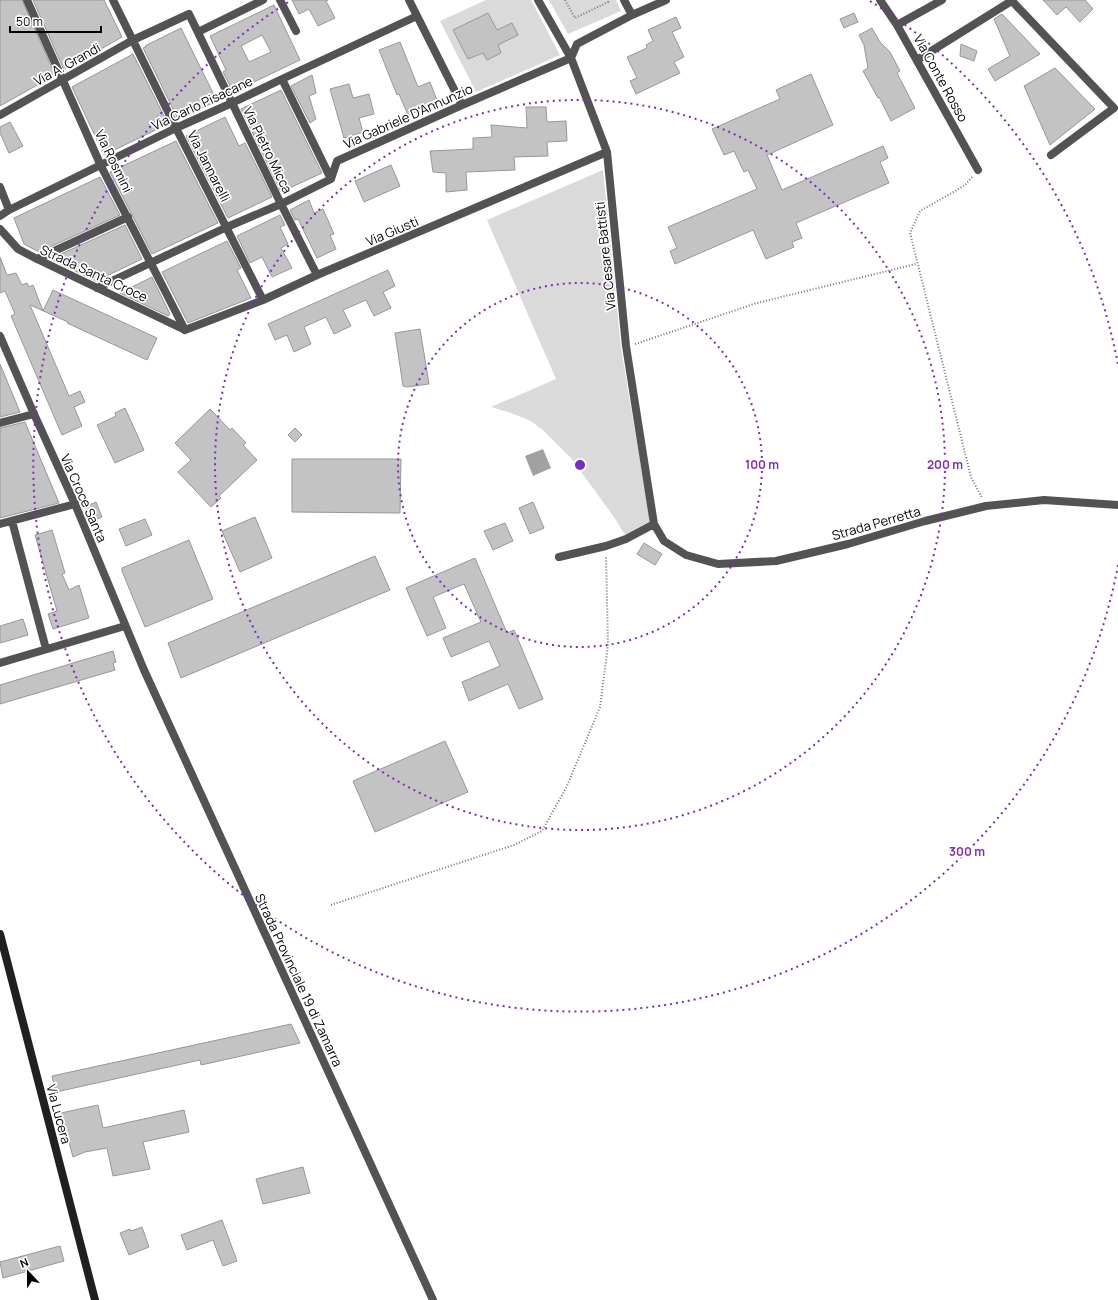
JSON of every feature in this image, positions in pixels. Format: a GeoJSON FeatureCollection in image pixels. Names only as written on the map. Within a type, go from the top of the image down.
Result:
{"type":"FeatureCollection","features":[{"type":"Feature","properties":{"kind":"main road","name":"Via Lucera"},"geometry":{"type":"LineString","coordinates":[[0,934],[95,1300]]}},
{"type":"Feature","properties":{"kind":"street","name":"Via Rosmini"},"geometry":{"type":"LineString","coordinates":[[27,0],[101,166],[185,330]]}},
{"type":"Feature","properties":{"kind":"street","name":"Via Jannarelli"},"geometry":{"type":"LineString","coordinates":[[113,0],[176,128],[264,300]]}},
{"type":"Feature","properties":{"kind":"street"},"geometry":{"type":"LineString","coordinates":[[198,32],[262,0]]}},
{"type":"Feature","properties":{"kind":"street"},"geometry":{"type":"LineString","coordinates":[[280,0],[296,31]]}},
{"type":"Feature","properties":{"kind":"street"},"geometry":{"type":"LineString","coordinates":[[409,0],[462,105]]}},
{"type":"Feature","properties":{"kind":"street","name":"Via Cesare Battisti"},"geometry":{"type":"LineString","coordinates":[[538,0],[571,58],[607,152],[626,346],[654,524]]}},
{"type":"Feature","properties":{"kind":"street"},"geometry":{"type":"LineString","coordinates":[[624,0],[632,15]]}},
{"type":"Feature","properties":{"kind":"street"},"geometry":{"type":"LineString","coordinates":[[571,58],[577,44],[632,15],[666,0]]}},
{"type":"Feature","properties":{"kind":"street","name":"Via Conte Rosso"},"geometry":{"type":"LineString","coordinates":[[880,0],[897,25],[978,170]]}},
{"type":"Feature","properties":{"kind":"street"},"geometry":{"type":"LineString","coordinates":[[897,25],[942,0]]}},
{"type":"Feature","properties":{"kind":"street"},"geometry":{"type":"LineString","coordinates":[[917,60],[1012,0],[1116,110],[1051,155]]}},
{"type":"Feature","properties":{"kind":"street","name":"Via A. Grandi"},"geometry":{"type":"LineString","coordinates":[[0,115],[133,40],[189,14]]}},
{"type":"Feature","properties":{"kind":"street","name":"Via Pietro Micca"},"geometry":{"type":"LineString","coordinates":[[189,14],[317,275]]}},
{"type":"Feature","properties":{"kind":"street","name":"Via Carlo Pisacane"},"geometry":{"type":"LineString","coordinates":[[0,216],[9,210],[176,128],[417,16]]}},
{"type":"Feature","properties":{"kind":"street","name":"Via Gabriele D'Annunzio"},"geometry":{"type":"LineString","coordinates":[[331,179],[337,161],[571,58]]}},
{"type":"Feature","properties":{"kind":"street"},"geometry":{"type":"LineString","coordinates":[[98,288],[227,227],[281,204],[331,179],[282,79]]}},
{"type":"Feature","properties":{"kind":"street","name":"Via Giusti"},"geometry":{"type":"LineString","coordinates":[[185,330],[264,300],[317,275],[607,152]]}},
{"type":"Feature","properties":{"kind":"street"},"geometry":{"type":"LineString","coordinates":[[0,187],[9,210]]}},
{"type":"Feature","properties":{"kind":"street"},"geometry":{"type":"LineString","coordinates":[[37,259],[128,217]]}},
{"type":"Feature","properties":{"kind":"street","name":"Strada Santa Croce"},"geometry":{"type":"LineString","coordinates":[[0,229],[18,249],[185,330]]}},
{"type":"Feature","properties":{"kind":"street","name":"Via Croce Santa"},"geometry":{"type":"LineString","coordinates":[[0,336],[75,504],[144,670]]}},
{"type":"Feature","properties":{"kind":"street"},"geometry":{"type":"LineString","coordinates":[[0,423],[34,414]]}},
{"type":"Feature","properties":{"kind":"street","name":"Strada Perretta"},"geometry":{"type":"LineString","coordinates":[[654,524],[664,540],[686,555],[718,564],[776,561],[848,544],[925,521],[986,506],[1044,500],[1118,505]]}},
{"type":"Feature","properties":{"kind":"street"},"geometry":{"type":"LineString","coordinates":[[0,524],[75,504]]}},
{"type":"Feature","properties":{"kind":"street"},"geometry":{"type":"LineString","coordinates":[[12,521],[46,649]]}},
{"type":"Feature","properties":{"kind":"street"},"geometry":{"type":"LineString","coordinates":[[559,557],[606,546],[626,539],[654,524]]}},
{"type":"Feature","properties":{"kind":"street"},"geometry":{"type":"LineString","coordinates":[[0,663],[125,626]]}},
{"type":"Feature","properties":{"kind":"street","name":"Strada Provinciale 19 di Zamarra"},"geometry":{"type":"LineString","coordinates":[[144,670],[433,1300]]}},
{"type":"Feature","properties":{"kind":"path"},"geometry":{"type":"LineString","coordinates":[[565,0],[575,18],[608,2],[607,0]]}},
{"type":"Feature","properties":{"kind":"path"},"geometry":{"type":"LineString","coordinates":[[978,170],[964,186],[920,211],[910,233],[916,264],[971,477],[986,506]]}},
{"type":"Feature","properties":{"kind":"path"},"geometry":{"type":"LineString","coordinates":[[626,346],[640,344],[693,324],[757,303],[916,264]]}},
{"type":"Feature","properties":{"kind":"path"},"geometry":{"type":"LineString","coordinates":[[331,906],[514,845],[542,831],[567,786],[600,707],[608,645],[606,546]]}},
{"type":"Feature","properties":{"kind":"shaded area"},"geometry":{"type":"Polygon","coordinates":[[[486,0],[531,0],[560,55],[476,92],[440,21],[486,0]]]}},
{"type":"Feature","properties":{"kind":"shaded area"},"geometry":{"type":"Polygon","coordinates":[[[549,0],[616,0],[621,11],[568,34],[549,0]]]}},
{"type":"Feature","properties":{"kind":"shaded area"},"geometry":{"type":"Polygon","coordinates":[[[603,170],[621,348],[650,521],[625,535],[614,517],[571,458],[544,431],[531,421],[491,407],[556,379],[487,220],[603,170]]]}},
{"type":"Feature","properties":{"kind":"shaded area"},"geometry":{"type":"Polygon","coordinates":[[[543,449],[551,468],[533,476],[525,456],[543,449]]]}},
{"type":"Feature","properties":{"kind":"building"},"geometry":{"type":"Polygon","coordinates":[[[0,0],[22,0],[55,75],[0,106],[0,0]]]}},
{"type":"Feature","properties":{"kind":"building"},"geometry":{"type":"Polygon","coordinates":[[[33,0],[104,0],[122,37],[64,70],[33,0]]]}},
{"type":"Feature","properties":{"kind":"building"},"geometry":{"type":"Polygon","coordinates":[[[292,0],[328,0],[326,1],[335,18],[318,26],[309,9],[299,14],[292,0]]]}},
{"type":"Feature","properties":{"kind":"building"},"geometry":{"type":"Polygon","coordinates":[[[1043,0],[1085,0],[1093,9],[1080,22],[1066,7],[1057,15],[1043,0]]]}},
{"type":"Feature","properties":{"kind":"building"},"geometry":{"type":"Polygon","coordinates":[[[274,5],[300,60],[233,92],[223,72],[226,70],[210,36],[274,5]],[[262,35],[241,46],[249,62],[271,52],[262,35]]]}},
{"type":"Feature","properties":{"kind":"building"},"geometry":{"type":"Polygon","coordinates":[[[488,13],[497,30],[512,23],[518,35],[498,45],[501,53],[487,60],[483,53],[468,59],[453,30],[488,13]]]}},
{"type":"Feature","properties":{"kind":"building"},"geometry":{"type":"Polygon","coordinates":[[[854,13],[858,22],[844,28],[840,19],[854,13]]]}},
{"type":"Feature","properties":{"kind":"building"},"geometry":{"type":"Polygon","coordinates":[[[1002,14],[1040,54],[995,81],[988,69],[1010,56],[994,19],[1002,14]]]}},
{"type":"Feature","properties":{"kind":"building"},"geometry":{"type":"Polygon","coordinates":[[[676,17],[681,28],[672,32],[684,57],[674,62],[680,73],[636,94],[630,81],[637,78],[627,57],[647,48],[646,45],[653,41],[648,30],[676,17]]]}},
{"type":"Feature","properties":{"kind":"building"},"geometry":{"type":"Polygon","coordinates":[[[181,28],[217,101],[178,119],[143,48],[181,28]]]}},
{"type":"Feature","properties":{"kind":"building"},"geometry":{"type":"Polygon","coordinates":[[[872,28],[880,42],[890,52],[900,71],[897,73],[915,108],[891,121],[879,97],[878,98],[863,71],[868,68],[864,45],[859,35],[872,28]]]}},
{"type":"Feature","properties":{"kind":"building"},"geometry":{"type":"Polygon","coordinates":[[[400,42],[418,87],[430,82],[438,103],[408,115],[399,94],[397,95],[379,50],[400,42]]]}},
{"type":"Feature","properties":{"kind":"building"},"geometry":{"type":"Polygon","coordinates":[[[961,44],[977,51],[974,61],[960,56],[961,44]]]}},
{"type":"Feature","properties":{"kind":"building"},"geometry":{"type":"Polygon","coordinates":[[[133,54],[168,124],[104,155],[72,87],[133,54]]]}},
{"type":"Feature","properties":{"kind":"building"},"geometry":{"type":"Polygon","coordinates":[[[1055,68],[1095,109],[1050,145],[1024,86],[1055,68]]]}},
{"type":"Feature","properties":{"kind":"building"},"geometry":{"type":"Polygon","coordinates":[[[811,74],[833,125],[767,155],[782,190],[883,146],[888,158],[880,162],[889,183],[796,223],[802,238],[792,242],[794,247],[766,259],[753,230],[675,264],[670,251],[677,248],[668,227],[757,189],[748,170],[744,172],[734,151],[724,155],[712,129],[780,99],[776,90],[811,74]]]}},
{"type":"Feature","properties":{"kind":"building"},"geometry":{"type":"Polygon","coordinates":[[[312,75],[316,93],[309,96],[316,119],[310,123],[291,86],[312,75]]]}},
{"type":"Feature","properties":{"kind":"building"},"geometry":{"type":"Polygon","coordinates":[[[349,84],[353,98],[369,94],[374,114],[359,118],[363,132],[344,138],[330,89],[349,84]]]}},
{"type":"Feature","properties":{"kind":"building"},"geometry":{"type":"Polygon","coordinates":[[[281,90],[322,173],[281,192],[241,109],[281,90]]]}},
{"type":"Feature","properties":{"kind":"building"},"geometry":{"type":"Polygon","coordinates":[[[526,107],[546,107],[547,122],[566,121],[567,141],[547,142],[548,156],[514,157],[515,170],[466,172],[467,190],[446,192],[446,173],[433,172],[430,151],[473,149],[473,138],[492,137],[491,125],[527,128],[526,107]]]}},
{"type":"Feature","properties":{"kind":"building"},"geometry":{"type":"Polygon","coordinates":[[[225,117],[239,146],[245,143],[272,197],[228,218],[186,136],[225,117]]]}},
{"type":"Feature","properties":{"kind":"building"},"geometry":{"type":"Polygon","coordinates":[[[10,122],[23,146],[9,153],[0,133],[0,127],[10,122]]]}},
{"type":"Feature","properties":{"kind":"building"},"geometry":{"type":"Polygon","coordinates":[[[176,141],[218,223],[152,254],[110,172],[176,141]]]}},
{"type":"Feature","properties":{"kind":"building"},"geometry":{"type":"Polygon","coordinates":[[[391,165],[400,186],[364,202],[355,181],[391,165]]]}},
{"type":"Feature","properties":{"kind":"building"},"geometry":{"type":"Polygon","coordinates":[[[100,177],[120,215],[39,252],[24,244],[14,218],[100,177]]]}},
{"type":"Feature","properties":{"kind":"building"},"geometry":{"type":"Polygon","coordinates":[[[309,200],[314,213],[323,209],[334,234],[330,235],[336,249],[317,258],[298,219],[295,220],[290,210],[309,200]]]}},
{"type":"Feature","properties":{"kind":"building"},"geometry":{"type":"Polygon","coordinates":[[[280,215],[285,225],[280,227],[288,244],[281,248],[292,268],[272,277],[262,257],[250,263],[237,236],[280,215]]]}},
{"type":"Feature","properties":{"kind":"building"},"geometry":{"type":"Polygon","coordinates":[[[125,225],[142,259],[96,281],[52,260],[54,259],[52,258],[125,225]]]}},
{"type":"Feature","properties":{"kind":"building"},"geometry":{"type":"Polygon","coordinates":[[[227,241],[241,268],[237,270],[251,298],[188,323],[162,272],[227,241]]]}},
{"type":"Feature","properties":{"kind":"building"},"geometry":{"type":"Polygon","coordinates":[[[0,257],[7,275],[16,273],[22,285],[27,283],[29,287],[33,285],[43,311],[30,305],[69,396],[80,391],[85,402],[74,407],[82,426],[62,435],[11,316],[15,314],[5,291],[0,293],[0,257]]]}},
{"type":"Feature","properties":{"kind":"building"},"geometry":{"type":"Polygon","coordinates":[[[388,270],[395,286],[383,292],[391,308],[374,316],[366,300],[343,310],[351,326],[334,334],[326,317],[304,327],[311,344],[294,352],[287,335],[275,340],[268,324],[388,270]]]}},
{"type":"Feature","properties":{"kind":"building"},"geometry":{"type":"Polygon","coordinates":[[[152,277],[170,314],[168,316],[120,293],[152,277]]]}},
{"type":"Feature","properties":{"kind":"building"},"geometry":{"type":"Polygon","coordinates":[[[53,290],[157,338],[147,360],[43,311],[53,290]]]}},
{"type":"Feature","properties":{"kind":"building"},"geometry":{"type":"Polygon","coordinates":[[[420,329],[429,384],[407,387],[403,386],[395,333],[420,329]]]}},
{"type":"Feature","properties":{"kind":"building"},"geometry":{"type":"Polygon","coordinates":[[[0,364],[20,412],[0,417],[0,364]]]}},
{"type":"Feature","properties":{"kind":"building"},"geometry":{"type":"Polygon","coordinates":[[[125,408],[144,450],[115,463],[97,425],[116,416],[115,413],[125,408]]]}},
{"type":"Feature","properties":{"kind":"building"},"geometry":{"type":"Polygon","coordinates":[[[210,409],[230,430],[232,428],[246,443],[243,445],[257,460],[219,496],[221,498],[211,507],[178,472],[191,460],[175,443],[210,409]]]}},
{"type":"Feature","properties":{"kind":"building"},"geometry":{"type":"Polygon","coordinates":[[[25,422],[59,503],[0,518],[0,428],[25,422]]]}},
{"type":"Feature","properties":{"kind":"building"},"geometry":{"type":"Polygon","coordinates":[[[295,428],[302,435],[295,442],[288,435],[295,428]]]}},
{"type":"Feature","properties":{"kind":"building"},"geometry":{"type":"Polygon","coordinates":[[[292,459],[401,459],[400,513],[292,512],[292,459]]]}},
{"type":"Feature","properties":{"kind":"building"},"geometry":{"type":"Polygon","coordinates":[[[96,502],[102,517],[91,522],[85,507],[96,502]]]}},
{"type":"Feature","properties":{"kind":"building"},"geometry":{"type":"Polygon","coordinates":[[[533,502],[544,528],[530,534],[519,508],[533,502]]]}},
{"type":"Feature","properties":{"kind":"building"},"geometry":{"type":"Polygon","coordinates":[[[255,517],[272,558],[240,572],[222,531],[255,517]]]}},
{"type":"Feature","properties":{"kind":"building"},"geometry":{"type":"Polygon","coordinates":[[[145,519],[152,535],[126,546],[119,529],[145,519]]]}},
{"type":"Feature","properties":{"kind":"building"},"geometry":{"type":"Polygon","coordinates":[[[505,523],[513,541],[493,550],[484,531],[505,523]]]}},
{"type":"Feature","properties":{"kind":"building"},"geometry":{"type":"Polygon","coordinates":[[[52,530],[65,573],[62,574],[69,590],[79,585],[89,618],[53,629],[48,614],[57,611],[35,535],[52,530]]]}},
{"type":"Feature","properties":{"kind":"building"},"geometry":{"type":"Polygon","coordinates":[[[189,540],[213,599],[145,627],[122,568],[189,540]]]}},
{"type":"Feature","properties":{"kind":"building"},"geometry":{"type":"Polygon","coordinates":[[[644,543],[662,554],[655,565],[637,554],[644,543]]]}},
{"type":"Feature","properties":{"kind":"building"},"geometry":{"type":"Polygon","coordinates":[[[375,556],[390,590],[181,678],[168,643],[375,556]]]}},
{"type":"Feature","properties":{"kind":"building"},"geometry":{"type":"Polygon","coordinates":[[[475,558],[507,633],[514,630],[543,699],[519,709],[508,684],[469,701],[462,682],[500,666],[489,641],[451,657],[443,638],[481,622],[464,584],[433,597],[446,628],[427,636],[406,588],[475,558]]]}},
{"type":"Feature","properties":{"kind":"building"},"geometry":{"type":"Polygon","coordinates":[[[23,619],[28,635],[0,643],[0,626],[23,619]]]}},
{"type":"Feature","properties":{"kind":"building"},"geometry":{"type":"Polygon","coordinates":[[[113,651],[116,662],[113,663],[115,670],[0,704],[0,685],[113,651]]]}},
{"type":"Feature","properties":{"kind":"building"},"geometry":{"type":"Polygon","coordinates":[[[445,741],[468,792],[375,832],[353,781],[445,741]]]}},
{"type":"Feature","properties":{"kind":"building"},"geometry":{"type":"Polygon","coordinates":[[[291,1024],[300,1043],[201,1065],[200,1060],[56,1092],[52,1076],[291,1024]]]}},
{"type":"Feature","properties":{"kind":"building"},"geometry":{"type":"Polygon","coordinates":[[[98,1105],[103,1128],[184,1110],[189,1132],[143,1142],[150,1169],[113,1176],[107,1148],[85,1152],[73,1157],[61,1113],[98,1105]]]}},
{"type":"Feature","properties":{"kind":"building"},"geometry":{"type":"Polygon","coordinates":[[[303,1167],[310,1193],[263,1204],[256,1179],[303,1167]]]}},
{"type":"Feature","properties":{"kind":"building"},"geometry":{"type":"Polygon","coordinates":[[[222,1220],[237,1261],[223,1266],[213,1240],[187,1250],[181,1235],[222,1220]]]}},
{"type":"Feature","properties":{"kind":"building"},"geometry":{"type":"Polygon","coordinates":[[[142,1227],[149,1247],[129,1255],[120,1233],[130,1229],[131,1231],[142,1227]]]}},
{"type":"Feature","properties":{"kind":"building"},"geometry":{"type":"Polygon","coordinates":[[[60,1246],[64,1261],[3,1278],[0,1262],[60,1246]]]}}]}
